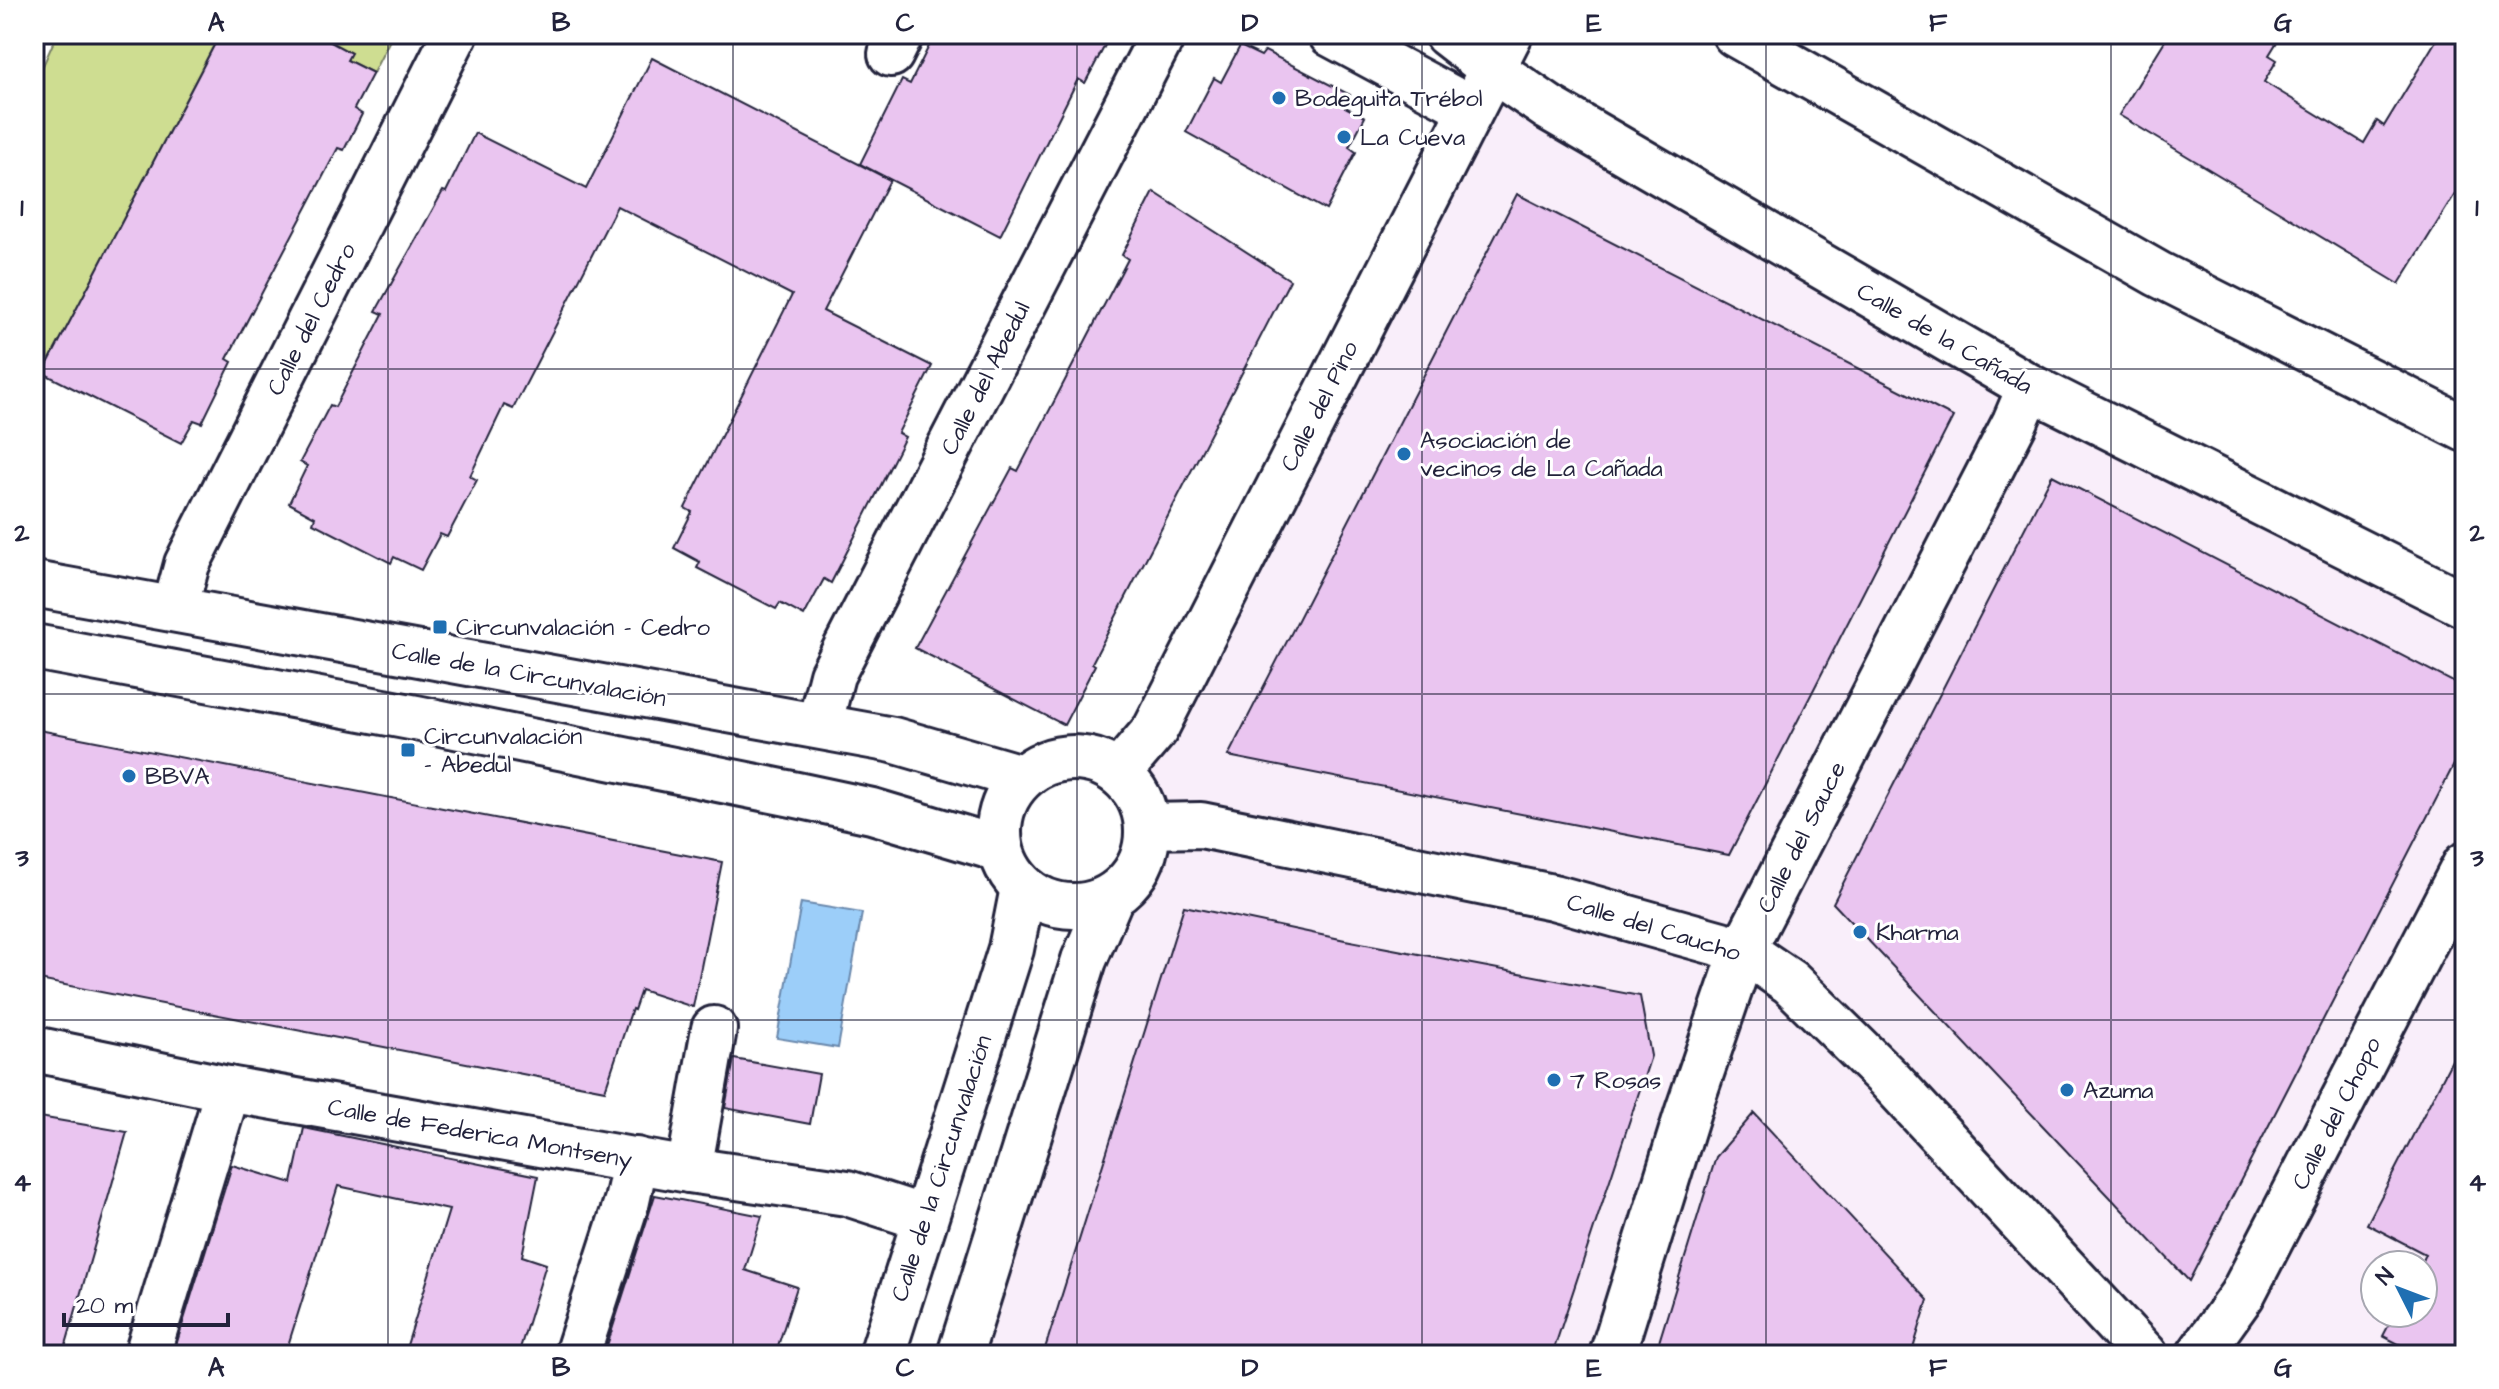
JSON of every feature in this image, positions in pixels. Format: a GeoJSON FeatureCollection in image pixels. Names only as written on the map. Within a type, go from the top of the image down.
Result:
{"type":"FeatureCollection","features":[{"type":"Feature","properties":{"kind":"street","name":"Calle del Cedro"},"geometry":{"type":"LineString","coordinates":[[175,608],[187,564],[455,34]]}},
{"type":"Feature","properties":{"kind":"street","name":"Calle del Abedul"},"geometry":{"type":"LineString","coordinates":[[819,726],[832,675],[1163,34]]}},
{"type":"Feature","properties":{"kind":"street"},"geometry":{"type":"LineString","coordinates":[[1331,34],[1471,109]]}},
{"type":"Feature","properties":{"kind":"street","name":"Calle de la Cañada"},"geometry":{"type":"LineString","coordinates":[[1447,34],[1501,52],[1549,108],[2030,387],[2465,605]]}},
{"type":"Feature","properties":{"kind":"street"},"geometry":{"type":"LineString","coordinates":[[1735,34],[2158,274],[2462,421]]}},
{"type":"Feature","properties":{"kind":"street","name":"Calle del Pino"},"geometry":{"type":"LineString","coordinates":[[1119,772],[1155,730],[1501,52]]}},
{"type":"Feature","properties":{"kind":"street","name":"Calle del Sauce"},"geometry":{"type":"LineString","coordinates":[[1612,1355],[1688,1111],[1743,950],[2015,422],[2030,387]]}},
{"type":"Feature","properties":{"kind":"street","name":"Calle de la Circunvalación"},"geometry":{"type":"LineString","coordinates":[[34,584],[893,740],[1021,777]]}},
{"type":"Feature","properties":{"kind":"street"},"geometry":{"type":"LineString","coordinates":[[34,647],[416,718],[782,792],[872,811],[999,849]]}},
{"type":"Feature","properties":{"kind":"street"},"geometry":{"type":"LineString","coordinates":[[960,1355],[1084,960],[1111,897],[1135,874],[1146,850],[1148,826],[1138,794],[1119,772],[1087,758],[1052,759],[1021,777],[1000,811],[999,849],[1009,872],[1023,888],[1051,904],[1082,906],[1111,897]]}},
{"type":"Feature","properties":{"kind":"street","name":"Calle del Caucho"},"geometry":{"type":"LineString","coordinates":[[1148,826],[1201,825],[1507,887],[1743,950],[1790,982],[1888,1078],[2145,1355]]}},
{"type":"Feature","properties":{"kind":"street","name":"Calle del Chopo"},"geometry":{"type":"LineString","coordinates":[[2199,1355],[2242,1295],[2465,865]]}},
{"type":"Feature","properties":{"kind":"street","name":"Calle de la Circunvalación"},"geometry":{"type":"LineString","coordinates":[[882,1355],[1011,949],[1023,888]]}},
{"type":"Feature","properties":{"kind":"street"},"geometry":{"type":"LineString","coordinates":[[689,1170],[714,1029]]}},
{"type":"Feature","properties":{"kind":"street","name":"Calle de Federica Montseny"},"geometry":{"type":"LineString","coordinates":[[34,1049],[228,1089],[689,1170],[847,1193],[924,1218]]}},
{"type":"Feature","properties":{"kind":"street"},"geometry":{"type":"LineString","coordinates":[[147,1355],[228,1089]]}},
{"type":"Feature","properties":{"kind":"street"},"geometry":{"type":"LineString","coordinates":[[577,1355],[627,1201],[636,1160]]}},
{"type":"Feature","properties":{"kind":"shaded area"},"geometry":{"type":"Polygon","coordinates":[[[1492,69],[2465,605],[2465,1355],[961,1355],[1111,897],[1135,874],[1146,850],[1148,826],[1138,794],[1119,772],[1492,69]]]}},
{"type":"Feature","properties":{"kind":"green space"},"geometry":{"type":"Polygon","coordinates":[[[57,34],[227,34],[217,39],[48,363],[34,356],[34,86],[57,34]]]}},
{"type":"Feature","properties":{"kind":"green space"},"geometry":{"type":"Polygon","coordinates":[[[288,34],[393,34],[373,73],[347,60],[350,53],[288,34]]]}},
{"type":"Feature","properties":{"kind":"water"},"geometry":{"type":"Polygon","coordinates":[[[801,903],[862,913],[838,1048],[777,1038],[801,903]]]}},
{"type":"Feature","properties":{"kind":"building"},"geometry":{"type":"Polygon","coordinates":[[[220,34],[316,34],[351,53],[347,60],[373,73],[354,109],[362,114],[344,150],[338,148],[227,359],[232,362],[202,423],[194,420],[181,443],[43,373],[220,34]]]}},
{"type":"Feature","properties":{"kind":"building"},"geometry":{"type":"Polygon","coordinates":[[[935,34],[1111,34],[1085,83],[1078,79],[1000,236],[860,164],[902,80],[910,84],[935,34]]]}},
{"type":"Feature","properties":{"kind":"building"},"geometry":{"type":"Polygon","coordinates":[[[2169,34],[2282,34],[2269,55],[2277,60],[2264,82],[2364,143],[2377,121],[2384,126],[2440,34],[2465,34],[2465,178],[2399,284],[2119,115],[2169,34]]]}},
{"type":"Feature","properties":{"kind":"building"},"geometry":{"type":"Polygon","coordinates":[[[1240,46],[1261,56],[1265,51],[1350,95],[1345,107],[1365,117],[1349,147],[1356,152],[1326,210],[1186,132],[1214,78],[1221,82],[1240,46]]]}},
{"type":"Feature","properties":{"kind":"building"},"geometry":{"type":"Polygon","coordinates":[[[652,58],[890,180],[823,311],[932,366],[898,433],[905,437],[831,583],[824,579],[804,616],[780,603],[776,609],[697,568],[700,562],[674,548],[692,512],[685,508],[792,295],[617,206],[513,409],[504,405],[470,476],[477,480],[447,537],[440,534],[421,570],[394,557],[391,563],[313,523],[315,517],[289,503],[307,466],[300,462],[330,405],[335,407],[383,314],[376,311],[443,191],[446,192],[475,133],[586,189],[652,58]]]}},
{"type":"Feature","properties":{"kind":"building"},"geometry":{"type":"Polygon","coordinates":[[[1154,192],[1290,280],[1092,663],[1095,665],[1064,725],[915,648],[1012,468],[1018,471],[1128,259],[1122,255],[1154,192]]]}},
{"type":"Feature","properties":{"kind":"building"},"geometry":{"type":"Polygon","coordinates":[[[1517,194],[1953,417],[1729,855],[1228,756],[1517,194]]]}},
{"type":"Feature","properties":{"kind":"building"},"geometry":{"type":"Polygon","coordinates":[[[2052,475],[2465,688],[2465,743],[2189,1281],[1833,903],[2052,475]]]}},
{"type":"Feature","properties":{"kind":"building"},"geometry":{"type":"Polygon","coordinates":[[[34,729],[722,862],[693,1007],[641,990],[605,1090],[34,979],[34,729]]]}},
{"type":"Feature","properties":{"kind":"building"},"geometry":{"type":"Polygon","coordinates":[[[1184,906],[1640,996],[1651,1056],[1552,1355],[1043,1355],[1184,906]]]}},
{"type":"Feature","properties":{"kind":"building"},"geometry":{"type":"Polygon","coordinates":[[[2465,1035],[2465,1355],[2420,1355],[2383,1336],[2387,1329],[2439,1329],[2439,1249],[2415,1249],[2367,1224],[2465,1035]]]}},
{"type":"Feature","properties":{"kind":"building"},"geometry":{"type":"Polygon","coordinates":[[[734,1059],[819,1074],[810,1124],[725,1108],[734,1059]]]}},
{"type":"Feature","properties":{"kind":"building"},"geometry":{"type":"Polygon","coordinates":[[[1754,1113],[1928,1300],[1911,1355],[1655,1355],[1716,1157],[1754,1113]]]}},
{"type":"Feature","properties":{"kind":"building"},"geometry":{"type":"Polygon","coordinates":[[[34,1116],[127,1132],[63,1355],[34,1355],[34,1116]]]}},
{"type":"Feature","properties":{"kind":"building"},"geometry":{"type":"Polygon","coordinates":[[[304,1128],[538,1176],[522,1256],[546,1264],[518,1355],[404,1355],[449,1210],[338,1186],[285,1355],[173,1355],[232,1165],[292,1183],[304,1128]]]}},
{"type":"Feature","properties":{"kind":"building"},"geometry":{"type":"Polygon","coordinates":[[[655,1195],[762,1216],[745,1270],[797,1287],[775,1355],[604,1355],[655,1195]]]}},
{"type":"Feature","properties":{"kind":"place","name":"Bodeguita Trébol"},"geometry":{"type":"Point","coordinates":[1279,98]}},
{"type":"Feature","properties":{"kind":"place","name":"La Cueva"},"geometry":{"type":"Point","coordinates":[1344,137]}},
{"type":"Feature","properties":{"kind":"place","name":"Asociación de vecinos de La Cañada"},"geometry":{"type":"Point","coordinates":[1404,454]}},
{"type":"Feature","properties":{"kind":"place","name":"Circunvalación - Cedro"},"geometry":{"type":"Point","coordinates":[440,627]}},
{"type":"Feature","properties":{"kind":"place","name":"Circunvalación - Abedul"},"geometry":{"type":"Point","coordinates":[408,750]}},
{"type":"Feature","properties":{"kind":"place","name":"BBVA"},"geometry":{"type":"Point","coordinates":[129,776]}},
{"type":"Feature","properties":{"kind":"place","name":"Kharma"},"geometry":{"type":"Point","coordinates":[1860,932]}},
{"type":"Feature","properties":{"kind":"place","name":"7 Rosas"},"geometry":{"type":"Point","coordinates":[1554,1080]}},
{"type":"Feature","properties":{"kind":"place","name":"Azuma"},"geometry":{"type":"Point","coordinates":[2067,1090]}}]}
